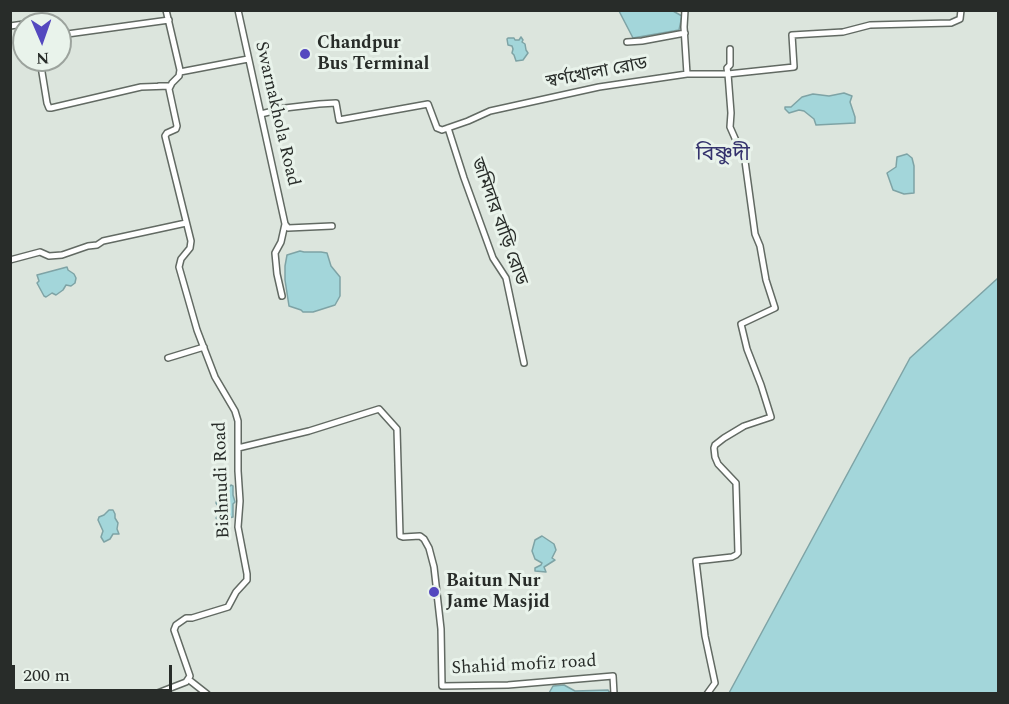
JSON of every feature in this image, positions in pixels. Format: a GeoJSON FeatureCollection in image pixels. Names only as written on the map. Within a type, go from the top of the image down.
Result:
{"type":"FeatureCollection","features":[{"type":"Feature","properties":{"kind":"street"},"geometry":{"type":"LineString","coordinates":[[42,72],[49,108],[141,87],[170,86],[180,72],[166,10]]}},
{"type":"Feature","properties":{"kind":"street","name":"Swarnakhola Road"},"geometry":{"type":"LineString","coordinates":[[238,10],[285,224]]}},
{"type":"Feature","properties":{"kind":"street"},"geometry":{"type":"LineString","coordinates":[[685,10],[687,74]]}},
{"type":"Feature","properties":{"kind":"street","name":"স্বর্ণখোলা রোড"},"geometry":{"type":"LineString","coordinates":[[448,128],[490,111],[599,87],[687,74],[728,74],[794,67],[792,35],[843,32],[870,24],[951,23],[960,19],[962,10]]}},
{"type":"Feature","properties":{"kind":"street"},"geometry":{"type":"LineString","coordinates":[[72,33],[169,20]]}},
{"type":"Feature","properties":{"kind":"street"},"geometry":{"type":"LineString","coordinates":[[627,42],[685,33]]}},
{"type":"Feature","properties":{"kind":"street"},"geometry":{"type":"LineString","coordinates":[[707,693],[715,683],[705,636],[696,561],[732,557],[738,553],[736,483],[718,464],[714,448],[724,438],[744,426],[771,417],[762,386],[747,349],[741,324],[775,308],[755,234],[744,161],[730,127],[727,68],[730,65],[730,49]]}},
{"type":"Feature","properties":{"kind":"street"},"geometry":{"type":"LineString","coordinates":[[180,72],[248,59]]}},
{"type":"Feature","properties":{"kind":"street"},"geometry":{"type":"LineString","coordinates":[[159,86],[170,86]]}},
{"type":"Feature","properties":{"kind":"street","name":"Bishnudi Road"},"geometry":{"type":"LineString","coordinates":[[170,86],[169,91],[177,126],[165,136],[191,241],[191,246],[180,259],[179,267],[197,330],[215,377],[235,411],[238,421],[240,501],[238,527],[247,574],[247,580],[236,592],[228,607],[186,618],[174,627],[176,640],[189,673],[188,679]]}},
{"type":"Feature","properties":{"kind":"street"},"geometry":{"type":"LineString","coordinates":[[261,114],[285,108],[336,103],[339,120],[429,104],[437,128],[442,130],[448,128]]}},
{"type":"Feature","properties":{"kind":"street","name":"জমিদার বাড়ি রোড"},"geometry":{"type":"LineString","coordinates":[[448,128],[493,258],[506,278],[524,363]]}},
{"type":"Feature","properties":{"kind":"street"},"geometry":{"type":"LineString","coordinates":[[10,260],[40,252],[50,256],[62,255],[98,245],[103,241],[186,223]]}},
{"type":"Feature","properties":{"kind":"street"},"geometry":{"type":"LineString","coordinates":[[285,224],[288,228],[332,226]]}},
{"type":"Feature","properties":{"kind":"street"},"geometry":{"type":"LineString","coordinates":[[282,296],[275,253],[281,242],[285,224]]}},
{"type":"Feature","properties":{"kind":"street"},"geometry":{"type":"LineString","coordinates":[[168,358],[204,347]]}},
{"type":"Feature","properties":{"kind":"street","name":"Shahid mofiz road"},"geometry":{"type":"LineString","coordinates":[[238,448],[300,434],[380,409],[397,429],[400,536],[424,538],[434,567],[441,629],[442,686],[533,684],[613,676],[614,693]]}},
{"type":"Feature","properties":{"kind":"street"},"geometry":{"type":"LineString","coordinates":[[155,693],[186,682],[188,679],[207,693]]}},
{"type":"Feature","properties":{"kind":"street"},"geometry":{"type":"LineString","coordinates":[[442,686],[442,693]]}},
{"type":"Feature","properties":{"kind":"water"},"geometry":{"type":"Polygon","coordinates":[[[619,11],[673,11],[682,16],[679,30],[633,38],[619,11]]]}},
{"type":"Feature","properties":{"kind":"water"},"geometry":{"type":"Polygon","coordinates":[[[521,37],[528,53],[523,60],[516,61],[512,53],[512,46],[508,45],[507,39],[519,40],[521,37]]]}},
{"type":"Feature","properties":{"kind":"water"},"geometry":{"type":"Polygon","coordinates":[[[844,93],[852,96],[850,102],[855,123],[816,125],[814,119],[804,111],[789,113],[785,109],[785,107],[791,107],[802,97],[813,94],[829,96],[844,93]]]}},
{"type":"Feature","properties":{"kind":"water"},"geometry":{"type":"Polygon","coordinates":[[[907,154],[912,158],[914,166],[914,193],[904,194],[893,190],[887,173],[896,167],[897,157],[907,154]]]}},
{"type":"Feature","properties":{"kind":"water"},"geometry":{"type":"Polygon","coordinates":[[[300,251],[327,253],[331,266],[340,277],[340,296],[335,305],[313,312],[303,312],[289,306],[285,280],[287,255],[300,251]]]}},
{"type":"Feature","properties":{"kind":"water"},"geometry":{"type":"Polygon","coordinates":[[[67,267],[76,278],[75,283],[71,286],[66,285],[56,295],[52,293],[44,296],[37,283],[39,281],[37,275],[67,267]]]}},
{"type":"Feature","properties":{"kind":"water"},"geometry":{"type":"Polygon","coordinates":[[[998,278],[998,693],[729,693],[910,358],[998,278]]]}},
{"type":"Feature","properties":{"kind":"water"},"geometry":{"type":"Polygon","coordinates":[[[225,484],[229,487],[233,486],[235,502],[233,517],[220,520],[216,518],[218,516],[215,509],[218,507],[217,488],[225,484]]]}},
{"type":"Feature","properties":{"kind":"water"},"geometry":{"type":"Polygon","coordinates":[[[109,510],[113,510],[115,514],[119,534],[113,534],[104,542],[101,537],[103,531],[98,520],[109,510]]]}},
{"type":"Feature","properties":{"kind":"water"},"geometry":{"type":"Polygon","coordinates":[[[542,536],[554,544],[556,550],[552,558],[555,560],[544,567],[546,572],[535,571],[535,568],[542,563],[535,559],[532,551],[535,540],[542,536]]]}},
{"type":"Feature","properties":{"kind":"water"},"geometry":{"type":"Polygon","coordinates":[[[564,685],[575,691],[608,690],[610,693],[549,693],[553,686],[564,685]]]}},
{"type":"Feature","properties":{"kind":"place","name":"Chandpur Bus Terminal"},"geometry":{"type":"Point","coordinates":[305,54]}},
{"type":"Feature","properties":{"kind":"place","name":"Baitun Nur Jame Masjid"},"geometry":{"type":"Point","coordinates":[434,592]}},
{"type":"Feature","properties":{"kind":"district","name":"বিষ্ণুদী"},"geometry":{"type":"Point","coordinates":[723,156]}}]}
